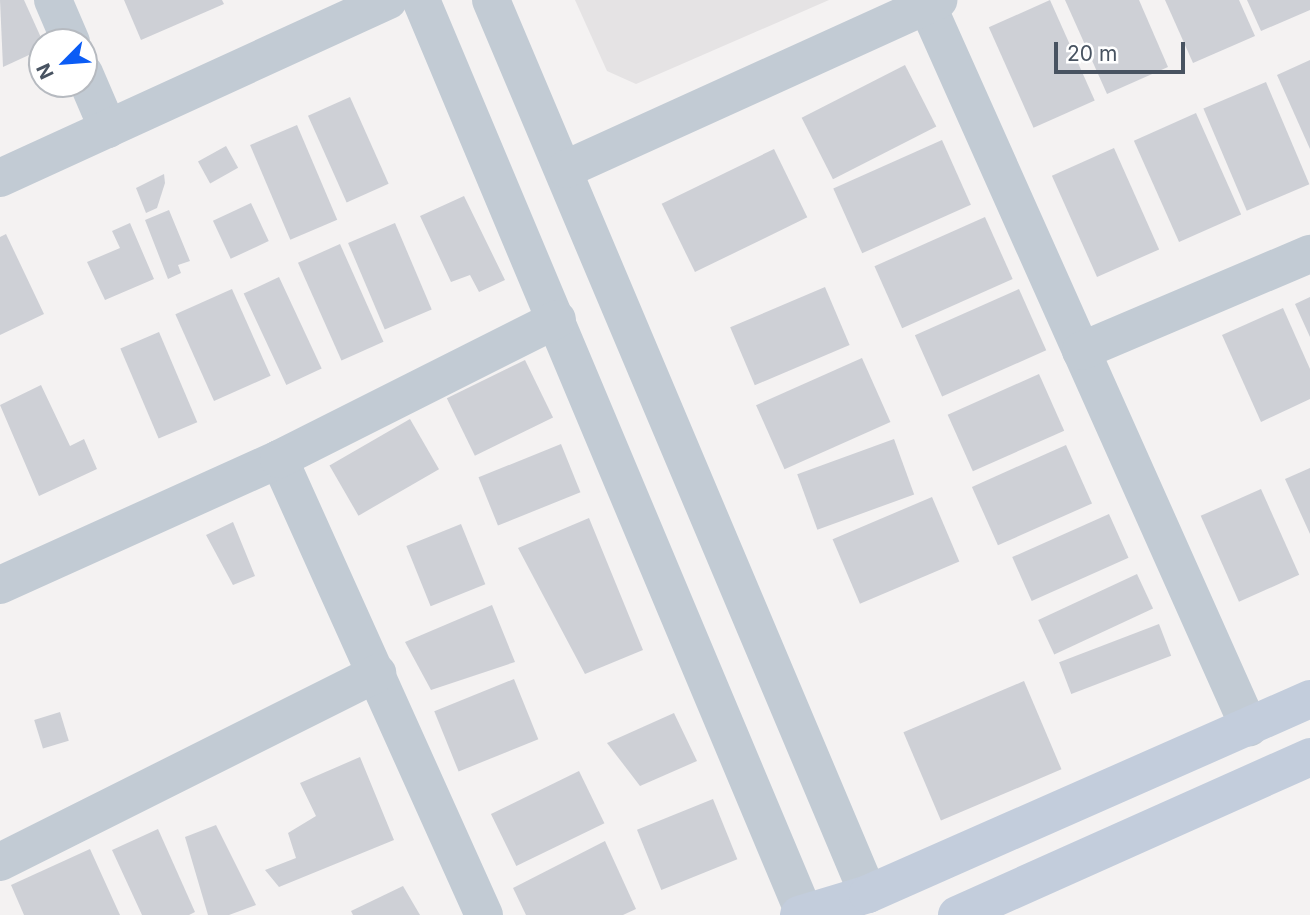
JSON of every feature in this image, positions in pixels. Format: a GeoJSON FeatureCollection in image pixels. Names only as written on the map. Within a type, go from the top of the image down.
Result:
{"type":"FeatureCollection","features":[{"type":"Feature","properties":{"kind":"main road"},"geometry":{"type":"LineString","coordinates":[[802,914],[867,894],[1310,699]]}},
{"type":"Feature","properties":{"kind":"main road"},"geometry":{"type":"LineString","coordinates":[[957,915],[1310,757]]}},
{"type":"Feature","properties":{"kind":"street"},"geometry":{"type":"LineString","coordinates":[[53,0],[65,28]]}},
{"type":"Feature","properties":{"kind":"street"},"geometry":{"type":"LineString","coordinates":[[0,178],[388,0]]}},
{"type":"Feature","properties":{"kind":"street"},"geometry":{"type":"LineString","coordinates":[[421,0],[557,319],[802,914]]}},
{"type":"Feature","properties":{"kind":"street"},"geometry":{"type":"LineString","coordinates":[[491,0],[566,169],[867,894]]}},
{"type":"Feature","properties":{"kind":"street"},"geometry":{"type":"LineString","coordinates":[[566,169],[933,3],[1081,351],[1249,726]]}},
{"type":"Feature","properties":{"kind":"street"},"geometry":{"type":"LineString","coordinates":[[95,98],[108,129]]}},
{"type":"Feature","properties":{"kind":"street"},"geometry":{"type":"LineString","coordinates":[[1081,351],[1310,254]]}},
{"type":"Feature","properties":{"kind":"street"},"geometry":{"type":"LineString","coordinates":[[0,585],[279,459],[557,319]]}},
{"type":"Feature","properties":{"kind":"street"},"geometry":{"type":"LineString","coordinates":[[279,459],[485,915]]}},
{"type":"Feature","properties":{"kind":"street"},"geometry":{"type":"LineString","coordinates":[[0,862],[377,673]]}},
{"type":"Feature","properties":{"kind":"shaded area"},"geometry":{"type":"Polygon","coordinates":[[[575,0],[829,0],[636,84],[607,71],[575,0]]]}},
{"type":"Feature","properties":{"kind":"building"},"geometry":{"type":"Polygon","coordinates":[[[0,0],[24,0],[37,28],[28,28],[28,55],[3,67],[0,0]]]}},
{"type":"Feature","properties":{"kind":"building"},"geometry":{"type":"Polygon","coordinates":[[[124,0],[222,0],[224,4],[141,40],[124,0]]]}},
{"type":"Feature","properties":{"kind":"building"},"geometry":{"type":"Polygon","coordinates":[[[1050,0],[1095,100],[1034,128],[989,27],[1050,0]]]}},
{"type":"Feature","properties":{"kind":"building"},"geometry":{"type":"Polygon","coordinates":[[[1065,0],[1139,0],[1168,67],[1107,94],[1065,0]]]}},
{"type":"Feature","properties":{"kind":"building"},"geometry":{"type":"Polygon","coordinates":[[[1165,0],[1239,0],[1255,36],[1193,63],[1165,0]]]}},
{"type":"Feature","properties":{"kind":"building"},"geometry":{"type":"Polygon","coordinates":[[[1247,0],[1310,0],[1310,10],[1261,31],[1247,0]]]}},
{"type":"Feature","properties":{"kind":"building"},"geometry":{"type":"Polygon","coordinates":[[[1310,60],[1310,149],[1277,75],[1310,60]]]}},
{"type":"Feature","properties":{"kind":"building"},"geometry":{"type":"Polygon","coordinates":[[[905,65],[936,126],[833,179],[802,118],[905,65]]]}},
{"type":"Feature","properties":{"kind":"building"},"geometry":{"type":"Polygon","coordinates":[[[1266,82],[1309,184],[1247,211],[1203,109],[1266,82]]]}},
{"type":"Feature","properties":{"kind":"building"},"geometry":{"type":"Polygon","coordinates":[[[350,97],[389,184],[347,202],[308,116],[350,97]]]}},
{"type":"Feature","properties":{"kind":"building"},"geometry":{"type":"Polygon","coordinates":[[[1196,113],[1241,214],[1179,242],[1134,141],[1196,113]]]}},
{"type":"Feature","properties":{"kind":"building"},"geometry":{"type":"Polygon","coordinates":[[[297,125],[337,220],[290,240],[250,145],[297,125]]]}},
{"type":"Feature","properties":{"kind":"building"},"geometry":{"type":"Polygon","coordinates":[[[942,140],[971,205],[862,253],[833,188],[942,140]]]}},
{"type":"Feature","properties":{"kind":"building"},"geometry":{"type":"Polygon","coordinates":[[[226,146],[238,168],[210,183],[198,162],[226,146]]]}},
{"type":"Feature","properties":{"kind":"building"},"geometry":{"type":"Polygon","coordinates":[[[1114,148],[1159,249],[1097,277],[1052,176],[1114,148]]]}},
{"type":"Feature","properties":{"kind":"building"},"geometry":{"type":"Polygon","coordinates":[[[774,149],[807,217],[695,272],[662,204],[774,149]]]}},
{"type":"Feature","properties":{"kind":"building"},"geometry":{"type":"Polygon","coordinates":[[[164,174],[165,183],[157,208],[146,213],[136,188],[164,174]]]}},
{"type":"Feature","properties":{"kind":"building"},"geometry":{"type":"Polygon","coordinates":[[[464,196],[505,280],[479,292],[470,275],[451,282],[420,216],[464,196]]]}},
{"type":"Feature","properties":{"kind":"building"},"geometry":{"type":"Polygon","coordinates":[[[251,203],[269,241],[231,259],[213,221],[251,203]]]}},
{"type":"Feature","properties":{"kind":"building"},"geometry":{"type":"Polygon","coordinates":[[[169,210],[190,261],[178,265],[181,273],[168,279],[145,220],[169,210]]]}},
{"type":"Feature","properties":{"kind":"building"},"geometry":{"type":"Polygon","coordinates":[[[985,217],[1013,279],[902,328],[874,266],[985,217]]]}},
{"type":"Feature","properties":{"kind":"building"},"geometry":{"type":"Polygon","coordinates":[[[130,223],[154,279],[105,300],[87,262],[120,248],[112,231],[130,223]]]}},
{"type":"Feature","properties":{"kind":"building"},"geometry":{"type":"Polygon","coordinates":[[[395,223],[432,310],[385,329],[348,243],[395,223]]]}},
{"type":"Feature","properties":{"kind":"building"},"geometry":{"type":"Polygon","coordinates":[[[6,234],[44,314],[0,335],[0,237],[6,234]]]}},
{"type":"Feature","properties":{"kind":"building"},"geometry":{"type":"Polygon","coordinates":[[[340,244],[384,342],[341,360],[298,263],[340,244]]]}},
{"type":"Feature","properties":{"kind":"building"},"geometry":{"type":"Polygon","coordinates":[[[279,277],[322,369],[286,385],[244,293],[279,277]]]}},
{"type":"Feature","properties":{"kind":"building"},"geometry":{"type":"Polygon","coordinates":[[[825,287],[850,345],[755,385],[730,327],[825,287]]]}},
{"type":"Feature","properties":{"kind":"building"},"geometry":{"type":"Polygon","coordinates":[[[232,289],[271,376],[214,401],[175,314],[232,289]]]}},
{"type":"Feature","properties":{"kind":"building"},"geometry":{"type":"Polygon","coordinates":[[[1019,289],[1046,350],[942,397],[915,335],[1019,289]]]}},
{"type":"Feature","properties":{"kind":"building"},"geometry":{"type":"Polygon","coordinates":[[[1310,297],[1310,337],[1295,304],[1310,297]]]}},
{"type":"Feature","properties":{"kind":"building"},"geometry":{"type":"Polygon","coordinates":[[[1283,308],[1310,369],[1310,399],[1261,422],[1222,335],[1283,308]]]}},
{"type":"Feature","properties":{"kind":"building"},"geometry":{"type":"Polygon","coordinates":[[[159,332],[197,422],[159,439],[120,348],[159,332]]]}},
{"type":"Feature","properties":{"kind":"building"},"geometry":{"type":"Polygon","coordinates":[[[862,358],[890,422],[785,469],[756,405],[862,358]]]}},
{"type":"Feature","properties":{"kind":"building"},"geometry":{"type":"Polygon","coordinates":[[[525,360],[553,418],[475,456],[447,398],[525,360]]]}},
{"type":"Feature","properties":{"kind":"building"},"geometry":{"type":"Polygon","coordinates":[[[1039,374],[1064,431],[973,471],[948,415],[1039,374]]]}},
{"type":"Feature","properties":{"kind":"building"},"geometry":{"type":"Polygon","coordinates":[[[41,385],[70,446],[84,439],[97,469],[39,496],[0,405],[41,385]]]}},
{"type":"Feature","properties":{"kind":"building"},"geometry":{"type":"Polygon","coordinates":[[[410,419],[439,469],[358,516],[329,465],[410,419]]]}},
{"type":"Feature","properties":{"kind":"building"},"geometry":{"type":"Polygon","coordinates":[[[894,439],[914,494],[817,530],[797,474],[894,439]]]}},
{"type":"Feature","properties":{"kind":"building"},"geometry":{"type":"Polygon","coordinates":[[[561,444],[580,492],[498,526],[478,477],[561,444]]]}},
{"type":"Feature","properties":{"kind":"building"},"geometry":{"type":"Polygon","coordinates":[[[1066,445],[1092,503],[998,545],[972,487],[1066,445]]]}},
{"type":"Feature","properties":{"kind":"building"},"geometry":{"type":"Polygon","coordinates":[[[1310,468],[1310,534],[1285,479],[1310,468]]]}},
{"type":"Feature","properties":{"kind":"building"},"geometry":{"type":"Polygon","coordinates":[[[1261,489],[1299,575],[1239,602],[1201,516],[1261,489]]]}},
{"type":"Feature","properties":{"kind":"building"},"geometry":{"type":"Polygon","coordinates":[[[932,497],[959,561],[860,604],[833,539],[932,497]]]}},
{"type":"Feature","properties":{"kind":"building"},"geometry":{"type":"Polygon","coordinates":[[[1109,514],[1129,558],[1032,601],[1012,557],[1109,514]]]}},
{"type":"Feature","properties":{"kind":"building"},"geometry":{"type":"Polygon","coordinates":[[[589,518],[643,650],[585,674],[518,548],[589,518]]]}},
{"type":"Feature","properties":{"kind":"building"},"geometry":{"type":"Polygon","coordinates":[[[233,522],[255,576],[233,585],[206,535],[233,522]]]}},
{"type":"Feature","properties":{"kind":"building"},"geometry":{"type":"Polygon","coordinates":[[[461,524],[485,584],[431,606],[406,546],[461,524]]]}},
{"type":"Feature","properties":{"kind":"building"},"geometry":{"type":"Polygon","coordinates":[[[1137,574],[1153,608],[1054,655],[1038,620],[1137,574]]]}},
{"type":"Feature","properties":{"kind":"building"},"geometry":{"type":"Polygon","coordinates":[[[492,605],[515,662],[431,690],[405,642],[492,605]]]}},
{"type":"Feature","properties":{"kind":"building"},"geometry":{"type":"Polygon","coordinates":[[[1159,624],[1171,656],[1071,694],[1059,662],[1159,624]]]}},
{"type":"Feature","properties":{"kind":"building"},"geometry":{"type":"Polygon","coordinates":[[[514,679],[538,739],[459,771],[434,711],[514,679]]]}},
{"type":"Feature","properties":{"kind":"building"},"geometry":{"type":"Polygon","coordinates":[[[1024,681],[1062,769],[941,821],[903,732],[1024,681]]]}},
{"type":"Feature","properties":{"kind":"building"},"geometry":{"type":"Polygon","coordinates":[[[60,712],[69,741],[43,749],[34,720],[60,712]]]}},
{"type":"Feature","properties":{"kind":"building"},"geometry":{"type":"Polygon","coordinates":[[[674,713],[697,761],[640,786],[607,743],[674,713]]]}},
{"type":"Feature","properties":{"kind":"building"},"geometry":{"type":"Polygon","coordinates":[[[360,757],[394,840],[279,887],[265,870],[296,858],[288,833],[316,816],[300,783],[360,757]]]}},
{"type":"Feature","properties":{"kind":"building"},"geometry":{"type":"Polygon","coordinates":[[[579,771],[604,823],[516,866],[491,814],[579,771]]]}},
{"type":"Feature","properties":{"kind":"building"},"geometry":{"type":"Polygon","coordinates":[[[713,799],[737,859],[661,890],[637,830],[713,799]]]}},
{"type":"Feature","properties":{"kind":"building"},"geometry":{"type":"Polygon","coordinates":[[[216,825],[256,905],[229,915],[208,915],[185,837],[216,825]]]}},
{"type":"Feature","properties":{"kind":"building"},"geometry":{"type":"Polygon","coordinates":[[[158,829],[195,912],[189,915],[142,915],[112,850],[158,829]]]}},
{"type":"Feature","properties":{"kind":"building"},"geometry":{"type":"Polygon","coordinates":[[[605,841],[636,909],[623,915],[526,915],[513,888],[605,841]]]}},
{"type":"Feature","properties":{"kind":"building"},"geometry":{"type":"Polygon","coordinates":[[[90,849],[120,915],[24,915],[11,885],[90,849]]]}},
{"type":"Feature","properties":{"kind":"building"},"geometry":{"type":"Polygon","coordinates":[[[403,886],[420,915],[353,915],[351,911],[403,886]]]}}]}
